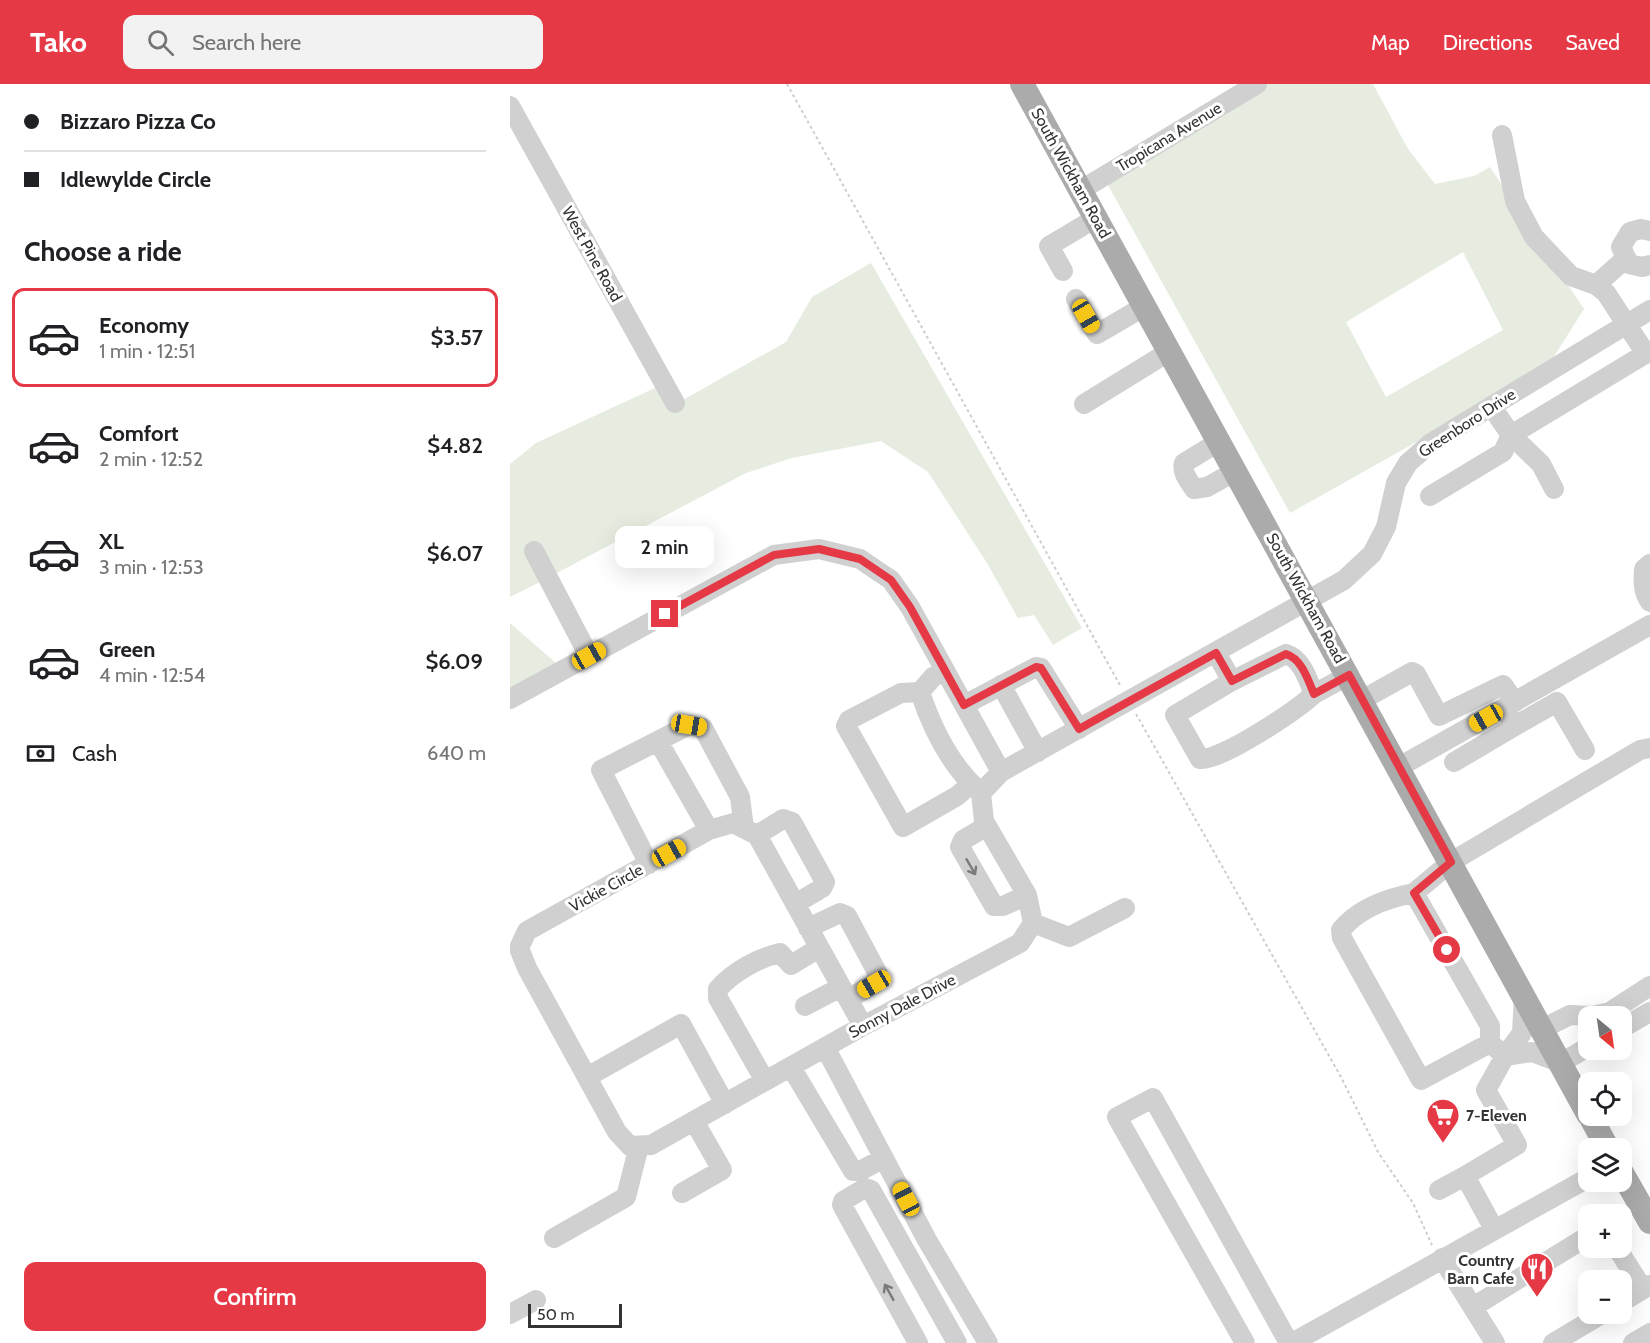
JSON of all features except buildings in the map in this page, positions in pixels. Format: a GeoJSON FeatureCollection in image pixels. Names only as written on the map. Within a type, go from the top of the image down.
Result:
{"type":"FeatureCollection","features":[{"type":"Feature","properties":{"kind":"main road","name":"South Wickham Road"},"geometry":{"type":"LineString","coordinates":[[1022,84],[1308,600],[1578,1095]]}},
{"type":"Feature","properties":{"kind":"main road"},"geometry":{"type":"LineString","coordinates":[[1632,1190],[1650,1222]]}},
{"type":"Feature","properties":{"kind":"street","name":"Tropicana Avenue"},"geometry":{"type":"LineString","coordinates":[[1081,190],[1257,84]]}},
{"type":"Feature","properties":{"kind":"street","name":"West Pine Road"},"geometry":{"type":"LineString","coordinates":[[510,106],[675,403]]}},
{"type":"Feature","properties":{"kind":"street"},"geometry":{"type":"LineString","coordinates":[[1430,495],[1503,452],[1511,435],[1648,352],[1606,294],[1596,285],[1571,276],[1528,227],[1515,201],[1502,135]]}},
{"type":"Feature","properties":{"kind":"street"},"geometry":{"type":"LineString","coordinates":[[1063,271],[1049,246],[1096,218]]}},
{"type":"Feature","properties":{"kind":"street"},"geometry":{"type":"LineString","coordinates":[[1650,231],[1635,229],[1625,236],[1621,247],[1625,259],[1635,267],[1650,264]]}},
{"type":"Feature","properties":{"kind":"street"},"geometry":{"type":"LineString","coordinates":[[1596,285],[1625,259]]}},
{"type":"Feature","properties":{"kind":"street"},"geometry":{"type":"LineString","coordinates":[[1076,299],[1097,334],[1145,306]]}},
{"type":"Feature","properties":{"kind":"street","name":"Greenboro Drive"},"geometry":{"type":"LineString","coordinates":[[1001,772],[1344,579],[1372,554],[1386,527],[1396,483],[1408,463],[1431,443],[1650,310]]}},
{"type":"Feature","properties":{"kind":"street"},"geometry":{"type":"LineString","coordinates":[[1084,404],[1170,351]]}},
{"type":"Feature","properties":{"kind":"street"},"geometry":{"type":"LineString","coordinates":[[1491,406],[1511,435],[1541,464],[1554,489]]}},
{"type":"Feature","properties":{"kind":"street"},"geometry":{"type":"LineString","coordinates":[[1220,441],[1184,463],[1183,469],[1190,483],[1194,489],[1201,489],[1236,471]]}},
{"type":"Feature","properties":{"kind":"street"},"geometry":{"type":"LineString","coordinates":[[510,699],[774,555],[819,549],[860,559],[891,580],[910,607],[1001,772],[903,827],[846,726],[849,720],[901,693],[920,692],[933,677],[945,671]]}},
{"type":"Feature","properties":{"kind":"street"},"geometry":{"type":"LineString","coordinates":[[534,551],[589,656]]}},
{"type":"Feature","properties":{"kind":"street"},"geometry":{"type":"LineString","coordinates":[[1650,564],[1644,569],[1643,582],[1645,595],[1650,602]]}},
{"type":"Feature","properties":{"kind":"street"},"geometry":{"type":"LineString","coordinates":[[1399,767],[1650,626]]}},
{"type":"Feature","properties":{"kind":"street"},"geometry":{"type":"LineString","coordinates":[[1216,653],[1232,681]]}},
{"type":"Feature","properties":{"kind":"street"},"geometry":{"type":"LineString","coordinates":[[1314,694],[1295,657],[1286,654],[1232,681],[1175,715],[1200,759],[1215,756],[1288,716],[1314,694],[1349,675]]}},
{"type":"Feature","properties":{"kind":"street"},"geometry":{"type":"LineString","coordinates":[[964,705],[1036,667],[1041,668],[1079,729]]}},
{"type":"Feature","properties":{"kind":"street"},"geometry":{"type":"LineString","coordinates":[[1362,700],[1412,672],[1438,716],[1503,685],[1515,726]]}},
{"type":"Feature","properties":{"kind":"street"},"geometry":{"type":"LineString","coordinates":[[1001,685],[1038,752]]}},
{"type":"Feature","properties":{"kind":"street"},"geometry":{"type":"LineString","coordinates":[[920,692],[927,714],[963,776],[976,788],[987,826],[1027,895],[1033,923],[1069,938],[1125,908]]}},
{"type":"Feature","properties":{"kind":"street"},"geometry":{"type":"LineString","coordinates":[[1454,762],[1557,702],[1584,750]]}},
{"type":"Feature","properties":{"kind":"street"},"geometry":{"type":"LineString","coordinates":[[649,864],[601,770],[689,725],[703,728],[740,797],[750,831],[795,904],[863,1026]]}},
{"type":"Feature","properties":{"kind":"street"},"geometry":{"type":"LineString","coordinates":[[658,741],[709,830]]}},
{"type":"Feature","properties":{"kind":"street"},"geometry":{"type":"LineString","coordinates":[[1490,1043],[1420,1080],[1342,938],[1341,930],[1348,921],[1396,897],[1414,893],[1451,862],[1640,750],[1650,748]]}},
{"type":"Feature","properties":{"kind":"street"},"geometry":{"type":"LineString","coordinates":[[750,831],[783,819],[792,822],[825,882],[822,888],[795,904]]}},
{"type":"Feature","properties":{"kind":"street","name":"Vickie Circle"},"geometry":{"type":"LineString","coordinates":[[639,1146],[630,1146],[617,1132],[527,968],[519,948],[527,931],[709,830],[733,823],[750,831]]}},
{"type":"Feature","properties":{"kind":"street"},"geometry":{"type":"LineString","coordinates":[[987,826],[963,840],[960,847],[994,906],[1003,906],[1027,895]]}},
{"type":"Feature","properties":{"kind":"street"},"geometry":{"type":"LineString","coordinates":[[1414,893],[1490,1026],[1490,1043],[1505,1056],[1532,1052],[1561,1063],[1578,1053]]}},
{"type":"Feature","properties":{"kind":"street"},"geometry":{"type":"LineString","coordinates":[[805,1006],[874,984],[878,974],[847,916],[840,913],[808,928]]}},
{"type":"Feature","properties":{"kind":"street","name":"Sonny Dale Drive"},"geometry":{"type":"LineString","coordinates":[[639,1146],[651,1145],[863,1026],[1020,943],[1033,923]]}},
{"type":"Feature","properties":{"kind":"street"},"geometry":{"type":"LineString","coordinates":[[765,1081],[718,998],[718,989],[728,978],[771,955],[780,953],[791,965],[819,948]]}},
{"type":"Feature","properties":{"kind":"street"},"geometry":{"type":"LineString","coordinates":[[1542,1029],[1570,1015],[1592,1016],[1610,1012],[1650,986]]}},
{"type":"Feature","properties":{"kind":"street"},"geometry":{"type":"LineString","coordinates":[[1439,1190],[1518,1145],[1486,1090],[1522,1032],[1524,995]]}},
{"type":"Feature","properties":{"kind":"street"},"geometry":{"type":"LineString","coordinates":[[1632,1022],[1650,1012]]}},
{"type":"Feature","properties":{"kind":"street"},"geometry":{"type":"LineString","coordinates":[[587,1077],[681,1024],[725,1104]]}},
{"type":"Feature","properties":{"kind":"street"},"geometry":{"type":"LineString","coordinates":[[825,1047],[927,1240],[988,1343]]}},
{"type":"Feature","properties":{"kind":"street"},"geometry":{"type":"LineString","coordinates":[[791,1067],[853,1171],[860,1171],[884,1158]]}},
{"type":"Feature","properties":{"kind":"street"},"geometry":{"type":"LineString","coordinates":[[1245,1343],[1117,1118],[1153,1098],[1291,1343],[1578,1183]]}},
{"type":"Feature","properties":{"kind":"street"},"geometry":{"type":"LineString","coordinates":[[682,1192],[722,1170],[694,1121]]}},
{"type":"Feature","properties":{"kind":"street"},"geometry":{"type":"LineString","coordinates":[[554,1238],[626,1197],[639,1146]]}},
{"type":"Feature","properties":{"kind":"street"},"geometry":{"type":"LineString","coordinates":[[1465,1176],[1494,1229]]}},
{"type":"Feature","properties":{"kind":"street"},"geometry":{"type":"LineString","coordinates":[[918,1343],[842,1205],[843,1201],[865,1188],[871,1190],[957,1343]]}},
{"type":"Feature","properties":{"kind":"street"},"geometry":{"type":"LineString","coordinates":[[1473,1307],[1578,1242]]}},
{"type":"Feature","properties":{"kind":"street"},"geometry":{"type":"LineString","coordinates":[[1624,1258],[1646,1287],[1632,1296]]}},
{"type":"Feature","properties":{"kind":"street"},"geometry":{"type":"LineString","coordinates":[[1440,1259],[1495,1343]]}},
{"type":"Feature","properties":{"kind":"street"},"geometry":{"type":"LineString","coordinates":[[510,1314],[536,1300]]}},
{"type":"Feature","properties":{"kind":"street"},"geometry":{"type":"LineString","coordinates":[[1553,1343],[1585,1324]]}},
{"type":"Feature","properties":{"kind":"street"},"geometry":{"type":"LineString","coordinates":[[1633,1343],[1650,1333]]}},
{"type":"Feature","properties":{"kind":"path"},"geometry":{"type":"LineString","coordinates":[[786,84],[942,360],[1129,702],[1341,1077],[1378,1152],[1413,1203],[1440,1259]]}},
{"type":"Feature","properties":{"kind":"shaded area"},"geometry":{"type":"Polygon","coordinates":[[[1264,84],[1373,84],[1408,149],[1435,184],[1474,176],[1490,167],[1584,309],[1553,358],[1452,422],[1290,513],[1103,176],[1264,84]],[[1463,252],[1346,322],[1386,397],[1503,330],[1463,252]]]}},
{"type":"Feature","properties":{"kind":"shaded area"},"geometry":{"type":"Polygon","coordinates":[[[871,263],[1082,628],[1053,645],[1034,615],[1018,618],[987,563],[928,472],[881,441],[792,458],[746,473],[553,575],[536,542],[525,548],[542,581],[510,597],[510,464],[536,443],[657,387],[667,408],[670,407],[673,412],[684,407],[681,401],[786,342],[812,297],[871,263]]]}},
{"type":"Feature","properties":{"kind":"shaded area"},"geometry":{"type":"Polygon","coordinates":[[[510,623],[556,663],[510,690],[510,623]]]}},
{"type":"Feature","properties":{"kind":"place","name":"7-Eleven"},"geometry":{"type":"Point","coordinates":[1443,1144]}},
{"type":"Feature","properties":{"kind":"place","name":"Country Barn Cafe"},"geometry":{"type":"Point","coordinates":[1537,1298]}},
{"type":"Feature","properties":{"kind":"route"},"geometry":{"type":"LineString","coordinates":[[665,614],[774,555],[819,549],[860,559],[891,580],[910,607],[964,705],[1036,667],[1041,668],[1079,729],[1216,653],[1232,681],[1286,654],[1295,657],[1314,694],[1349,675],[1451,862],[1414,893],[1447,950]]}}]}
